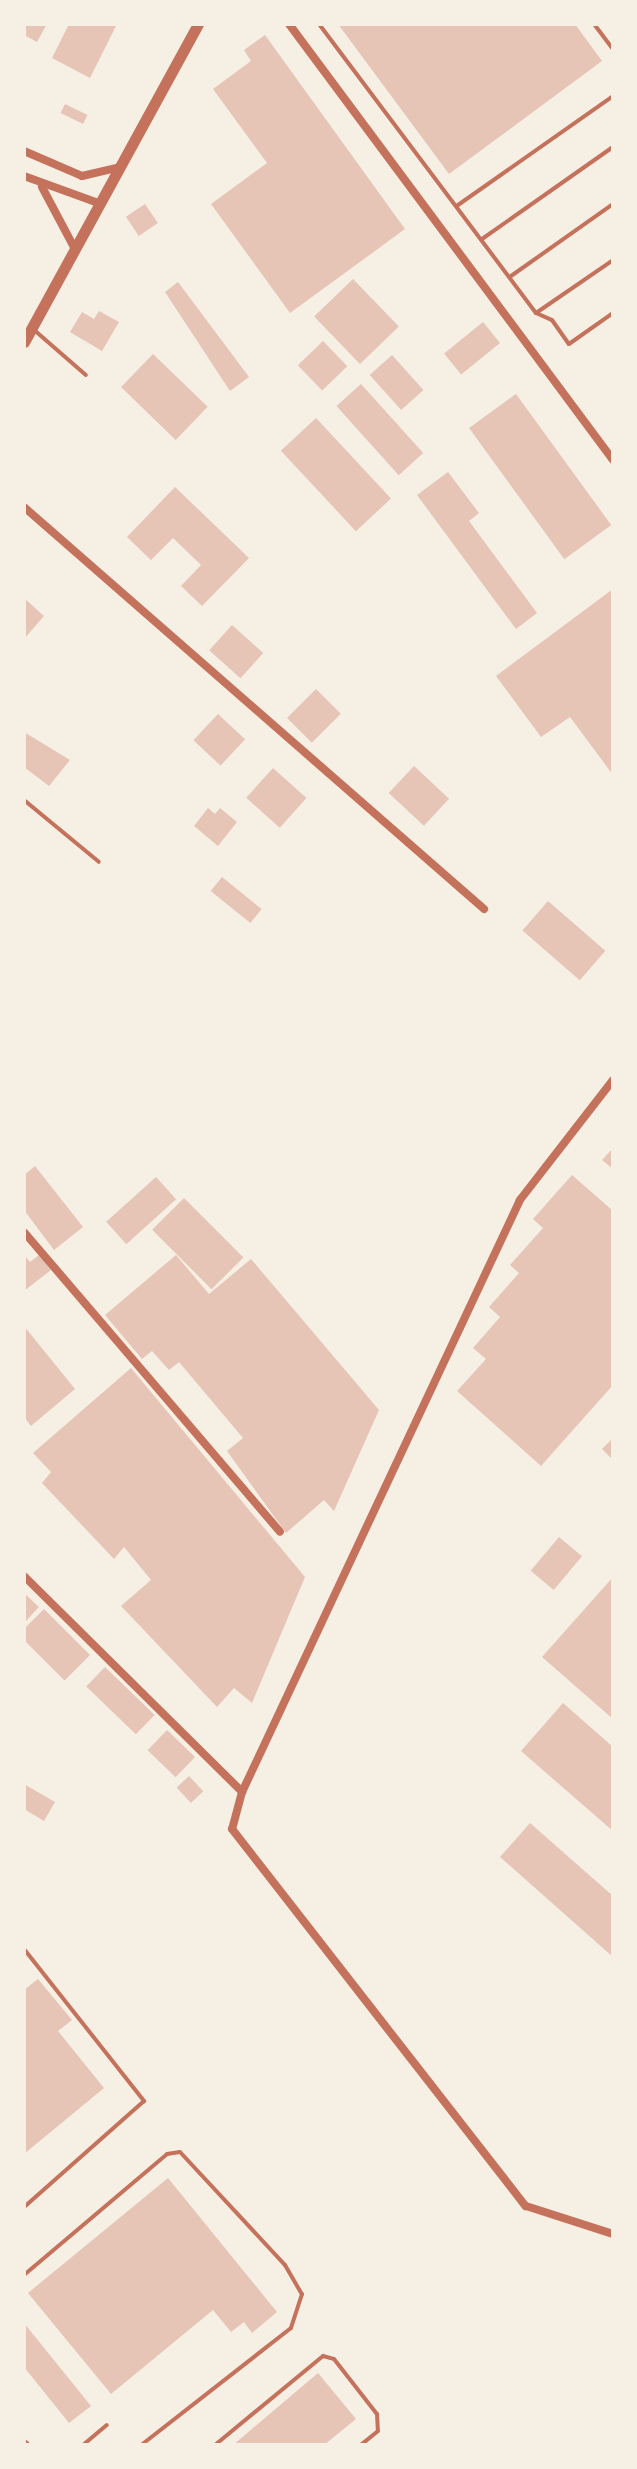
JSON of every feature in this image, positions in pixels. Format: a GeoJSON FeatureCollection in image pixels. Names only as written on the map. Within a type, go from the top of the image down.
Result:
{"type":"FeatureCollection","features":[{"type":"Feature","properties":{"kind":"street"},"geometry":{"type":"LineString","coordinates":[[24,342],[198,24]]}},
{"type":"Feature","properties":{"kind":"street"},"geometry":{"type":"LineString","coordinates":[[289,24],[613,460]]}},
{"type":"Feature","properties":{"kind":"street"},"geometry":{"type":"LineString","coordinates":[[24,151],[82,176],[121,167]]}},
{"type":"Feature","properties":{"kind":"street"},"geometry":{"type":"LineString","coordinates":[[24,176],[41,187],[101,204]]}},
{"type":"Feature","properties":{"kind":"street"},"geometry":{"type":"LineString","coordinates":[[41,187],[76,250]]}},
{"type":"Feature","properties":{"kind":"street"},"geometry":{"type":"LineString","coordinates":[[24,507],[484,909]]}},
{"type":"Feature","properties":{"kind":"street"},"geometry":{"type":"LineString","coordinates":[[613,1080],[520,1200],[242,1792],[232,1829],[243,1850],[526,2206],[613,2234]]}},
{"type":"Feature","properties":{"kind":"street"},"geometry":{"type":"LineString","coordinates":[[24,1232],[280,1532]]}},
{"type":"Feature","properties":{"kind":"street"},"geometry":{"type":"LineString","coordinates":[[24,1576],[242,1792]]}},
{"type":"Feature","properties":{"kind":"lane"},"geometry":{"type":"LineString","coordinates":[[319,24],[536,313],[552,320],[569,344],[613,313]]}},
{"type":"Feature","properties":{"kind":"lane"},"geometry":{"type":"LineString","coordinates":[[594,24],[613,49]]}},
{"type":"Feature","properties":{"kind":"lane"},"geometry":{"type":"LineString","coordinates":[[457,205],[613,96]]}},
{"type":"Feature","properties":{"kind":"lane"},"geometry":{"type":"LineString","coordinates":[[482,239],[613,147]]}},
{"type":"Feature","properties":{"kind":"lane"},"geometry":{"type":"LineString","coordinates":[[510,277],[613,204]]}},
{"type":"Feature","properties":{"kind":"lane"},"geometry":{"type":"LineString","coordinates":[[536,313],[613,260]]}},
{"type":"Feature","properties":{"kind":"lane"},"geometry":{"type":"LineString","coordinates":[[32,328],[86,375]]}},
{"type":"Feature","properties":{"kind":"lane"},"geometry":{"type":"LineString","coordinates":[[24,800],[99,862]]}},
{"type":"Feature","properties":{"kind":"lane"},"geometry":{"type":"LineString","coordinates":[[24,1949],[144,2101],[24,2207]]}},
{"type":"Feature","properties":{"kind":"lane"},"geometry":{"type":"LineString","coordinates":[[24,2275],[167,2154],[180,2152],[285,2265],[302,2294],[291,2328],[141,2445]]}},
{"type":"Feature","properties":{"kind":"lane"},"geometry":{"type":"LineString","coordinates":[[215,2445],[323,2356],[334,2359],[377,2414],[378,2431],[361,2445]]}},
{"type":"Feature","properties":{"kind":"lane"},"geometry":{"type":"LineString","coordinates":[[83,2445],[107,2425]]}},
{"type":"Feature","properties":{"kind":"building"},"geometry":{"type":"Polygon","coordinates":[[[26,24],[47,24],[37,42],[24,35],[26,24]]]}},
{"type":"Feature","properties":{"kind":"building"},"geometry":{"type":"Polygon","coordinates":[[[69,24],[117,24],[90,78],[52,58],[69,24]]]}},
{"type":"Feature","properties":{"kind":"building"},"geometry":{"type":"Polygon","coordinates":[[[338,24],[575,24],[602,61],[449,174],[338,24]]]}},
{"type":"Feature","properties":{"kind":"building"},"geometry":{"type":"Polygon","coordinates":[[[265,35],[405,229],[290,313],[211,204],[267,163],[213,89],[251,61],[244,50],[265,35]]]}},
{"type":"Feature","properties":{"kind":"building"},"geometry":{"type":"Polygon","coordinates":[[[65,104],[87,115],[83,124],[61,113],[65,104]]]}},
{"type":"Feature","properties":{"kind":"building"},"geometry":{"type":"Polygon","coordinates":[[[145,204],[158,223],[139,236],[126,217],[145,204]]]}},
{"type":"Feature","properties":{"kind":"building"},"geometry":{"type":"Polygon","coordinates":[[[353,279],[399,326],[360,364],[314,317],[353,279]]]}},
{"type":"Feature","properties":{"kind":"building"},"geometry":{"type":"Polygon","coordinates":[[[178,282],[249,377],[230,391],[165,292],[178,282]]]}},
{"type":"Feature","properties":{"kind":"building"},"geometry":{"type":"Polygon","coordinates":[[[99,311],[119,322],[102,351],[70,332],[82,312],[94,319],[99,311]]]}},
{"type":"Feature","properties":{"kind":"building"},"geometry":{"type":"Polygon","coordinates":[[[483,322],[500,343],[461,374],[444,353],[483,322]]]}},
{"type":"Feature","properties":{"kind":"building"},"geometry":{"type":"Polygon","coordinates":[[[323,341],[347,366],[322,390],[298,365],[323,341]]]}},
{"type":"Feature","properties":{"kind":"building"},"geometry":{"type":"Polygon","coordinates":[[[153,354],[208,407],[176,440],[121,387],[153,354]]]}},
{"type":"Feature","properties":{"kind":"building"},"geometry":{"type":"Polygon","coordinates":[[[392,355],[423,390],[401,410],[370,375],[392,355]]]}},
{"type":"Feature","properties":{"kind":"building"},"geometry":{"type":"Polygon","coordinates":[[[361,384],[423,453],[399,475],[336,406],[361,384]]]}},
{"type":"Feature","properties":{"kind":"building"},"geometry":{"type":"Polygon","coordinates":[[[516,394],[611,525],[564,559],[469,428],[516,394]]]}},
{"type":"Feature","properties":{"kind":"building"},"geometry":{"type":"Polygon","coordinates":[[[316,418],[391,498],[356,531],[281,451],[316,418]]]}},
{"type":"Feature","properties":{"kind":"building"},"geometry":{"type":"Polygon","coordinates":[[[448,472],[479,513],[469,521],[537,613],[516,629],[417,495],[448,472]]]}},
{"type":"Feature","properties":{"kind":"building"},"geometry":{"type":"Polygon","coordinates":[[[175,487],[249,558],[202,606],[181,586],[201,565],[173,538],[151,560],[127,537],[175,487]]]}},
{"type":"Feature","properties":{"kind":"building"},"geometry":{"type":"Polygon","coordinates":[[[613,589],[613,775],[570,717],[541,737],[496,676],[613,589]]]}},
{"type":"Feature","properties":{"kind":"building"},"geometry":{"type":"Polygon","coordinates":[[[24,598],[44,616],[24,639],[24,598]]]}},
{"type":"Feature","properties":{"kind":"building"},"geometry":{"type":"Polygon","coordinates":[[[232,625],[263,653],[240,678],[209,650],[232,625]]]}},
{"type":"Feature","properties":{"kind":"building"},"geometry":{"type":"Polygon","coordinates":[[[316,689],[341,714],[312,743],[287,718],[316,689]]]}},
{"type":"Feature","properties":{"kind":"building"},"geometry":{"type":"Polygon","coordinates":[[[218,714],[245,739],[221,766],[193,740],[218,714]]]}},
{"type":"Feature","properties":{"kind":"building"},"geometry":{"type":"Polygon","coordinates":[[[24,732],[70,760],[49,786],[24,767],[24,732]]]}},
{"type":"Feature","properties":{"kind":"building"},"geometry":{"type":"Polygon","coordinates":[[[414,766],[449,799],[424,826],[389,793],[414,766]]]}},
{"type":"Feature","properties":{"kind":"building"},"geometry":{"type":"Polygon","coordinates":[[[273,768],[306,798],[280,828],[246,798],[273,768]]]}},
{"type":"Feature","properties":{"kind":"building"},"geometry":{"type":"Polygon","coordinates":[[[208,808],[215,814],[220,808],[237,822],[218,846],[194,826],[208,808]]]}},
{"type":"Feature","properties":{"kind":"building"},"geometry":{"type":"Polygon","coordinates":[[[222,877],[262,909],[250,923],[211,891],[222,877]]]}},
{"type":"Feature","properties":{"kind":"building"},"geometry":{"type":"Polygon","coordinates":[[[548,901],[605,951],[580,980],[522,930],[548,901]]]}},
{"type":"Feature","properties":{"kind":"building"},"geometry":{"type":"Polygon","coordinates":[[[613,1148],[613,1169],[602,1160],[613,1148]]]}},
{"type":"Feature","properties":{"kind":"building"},"geometry":{"type":"Polygon","coordinates":[[[35,1166],[83,1227],[54,1250],[24,1210],[24,1175],[35,1166]]]}},
{"type":"Feature","properties":{"kind":"building"},"geometry":{"type":"Polygon","coordinates":[[[572,1175],[613,1211],[613,1385],[541,1466],[457,1391],[486,1359],[473,1348],[500,1317],[489,1307],[519,1273],[510,1265],[543,1228],[533,1219],[572,1175]]]}},
{"type":"Feature","properties":{"kind":"building"},"geometry":{"type":"Polygon","coordinates":[[[156,1177],[176,1199],[126,1244],[106,1222],[156,1177]]]}},
{"type":"Feature","properties":{"kind":"building"},"geometry":{"type":"Polygon","coordinates":[[[184,1198],[243,1257],[212,1289],[152,1230],[184,1198]]]}},
{"type":"Feature","properties":{"kind":"building"},"geometry":{"type":"Polygon","coordinates":[[[24,1255],[30,1262],[39,1255],[51,1270],[24,1291],[24,1255]]]}},
{"type":"Feature","properties":{"kind":"building"},"geometry":{"type":"Polygon","coordinates":[[[176,1255],[209,1294],[251,1259],[379,1410],[334,1511],[324,1500],[286,1533],[227,1451],[243,1438],[179,1362],[169,1370],[152,1351],[142,1359],[105,1315],[176,1255]]]}},
{"type":"Feature","properties":{"kind":"building"},"geometry":{"type":"Polygon","coordinates":[[[24,1326],[75,1389],[31,1426],[24,1417],[24,1326]]]}},
{"type":"Feature","properties":{"kind":"building"},"geometry":{"type":"Polygon","coordinates":[[[131,1368],[305,1577],[252,1703],[234,1688],[217,1707],[121,1606],[151,1580],[124,1547],[114,1559],[42,1483],[51,1472],[33,1453],[131,1368]]]}},
{"type":"Feature","properties":{"kind":"building"},"geometry":{"type":"Polygon","coordinates":[[[613,1438],[613,1460],[602,1449],[613,1438]]]}},
{"type":"Feature","properties":{"kind":"building"},"geometry":{"type":"Polygon","coordinates":[[[559,1537],[582,1556],[554,1590],[531,1571],[559,1537]]]}},
{"type":"Feature","properties":{"kind":"building"},"geometry":{"type":"Polygon","coordinates":[[[613,1577],[613,1719],[542,1657],[613,1577]]]}},
{"type":"Feature","properties":{"kind":"building"},"geometry":{"type":"Polygon","coordinates":[[[24,1593],[39,1607],[24,1623],[24,1593]]]}},
{"type":"Feature","properties":{"kind":"building"},"geometry":{"type":"Polygon","coordinates":[[[44,1609],[90,1655],[65,1680],[24,1640],[24,1629],[44,1609]]]}},
{"type":"Feature","properties":{"kind":"building"},"geometry":{"type":"Polygon","coordinates":[[[105,1667],[155,1715],[136,1734],[86,1686],[105,1667]]]}},
{"type":"Feature","properties":{"kind":"building"},"geometry":{"type":"Polygon","coordinates":[[[563,1703],[613,1747],[613,1831],[521,1751],[563,1703]]]}},
{"type":"Feature","properties":{"kind":"building"},"geometry":{"type":"Polygon","coordinates":[[[167,1730],[195,1757],[176,1777],[148,1750],[167,1730]]]}},
{"type":"Feature","properties":{"kind":"building"},"geometry":{"type":"Polygon","coordinates":[[[189,1776],[203,1791],[191,1803],[177,1788],[189,1776]]]}},
{"type":"Feature","properties":{"kind":"building"},"geometry":{"type":"Polygon","coordinates":[[[24,1784],[55,1802],[44,1821],[24,1809],[24,1784]]]}},
{"type":"Feature","properties":{"kind":"building"},"geometry":{"type":"Polygon","coordinates":[[[530,1823],[613,1896],[613,1957],[500,1857],[530,1823]]]}},
{"type":"Feature","properties":{"kind":"building"},"geometry":{"type":"Polygon","coordinates":[[[38,1979],[72,2020],[58,2031],[104,2088],[24,2154],[24,1990],[38,1979]]]}},
{"type":"Feature","properties":{"kind":"building"},"geometry":{"type":"Polygon","coordinates":[[[168,2178],[277,2312],[252,2333],[244,2322],[231,2332],[213,2310],[111,2394],[28,2293],[168,2178]]]}},
{"type":"Feature","properties":{"kind":"building"},"geometry":{"type":"Polygon","coordinates":[[[24,2323],[91,2406],[69,2423],[24,2367],[24,2323]]]}},
{"type":"Feature","properties":{"kind":"building"},"geometry":{"type":"Polygon","coordinates":[[[318,2373],[356,2419],[324,2445],[233,2445],[318,2373]]]}}]}
